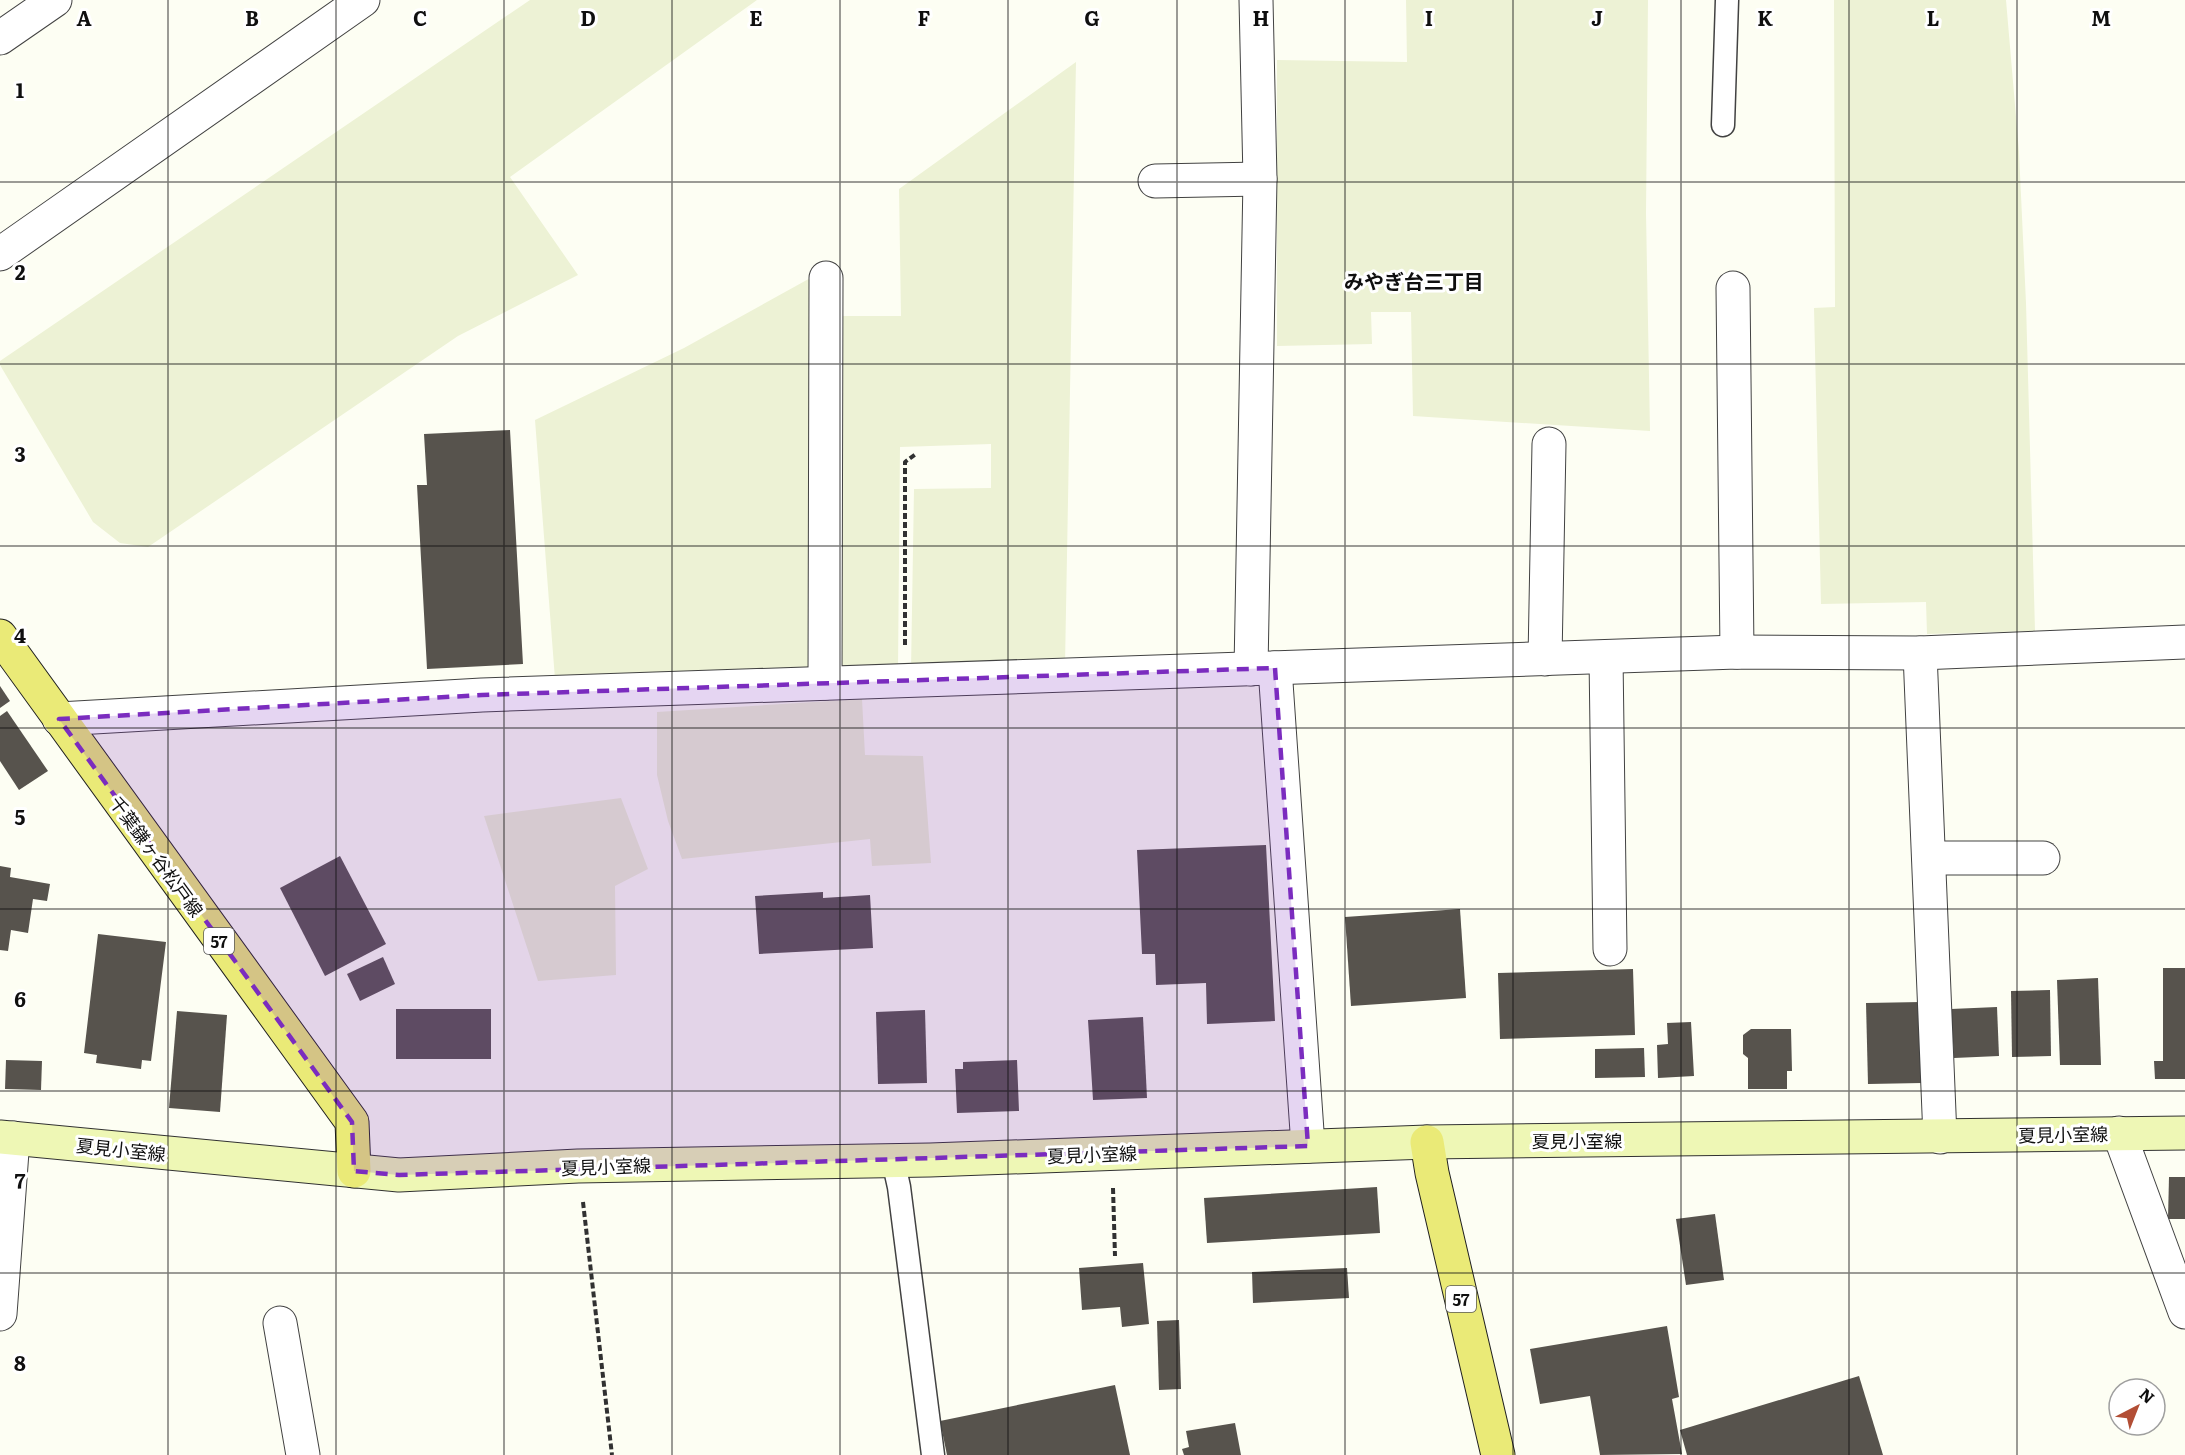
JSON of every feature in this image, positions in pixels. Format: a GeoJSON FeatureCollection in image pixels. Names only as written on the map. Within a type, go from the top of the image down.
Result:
{"type":"FeatureCollection","features":[{"type":"Feature","properties":{"kind":"main road","name":"千葉鎌ヶ谷松戸線"},"geometry":{"type":"LineString","coordinates":[[0,636],[352,1122],[354,1171]]}},
{"type":"Feature","properties":{"kind":"main road","name":"夏見小室線"},"geometry":{"type":"LineString","coordinates":[[6,1138],[399,1175],[578,1166],[893,1160],[1427,1142],[2185,1133]]}},
{"type":"Feature","properties":{"kind":"main road","name":"57"},"geometry":{"type":"LineString","coordinates":[[1427,1142],[1432,1173],[1498,1455]]}},
{"type":"Feature","properties":{"kind":"street"},"geometry":{"type":"LineString","coordinates":[[0,38],[55,0]]}},
{"type":"Feature","properties":{"kind":"street"},"geometry":{"type":"LineString","coordinates":[[0,254],[363,0]]}},
{"type":"Feature","properties":{"kind":"street"},"geometry":{"type":"LineString","coordinates":[[1256,0],[1260,179],[1263,669],[1308,1146]]}},
{"type":"Feature","properties":{"kind":"street"},"geometry":{"type":"LineString","coordinates":[[1155,181],[1260,179]]}},
{"type":"Feature","properties":{"kind":"street"},"geometry":{"type":"LineString","coordinates":[[825,683],[826,278]]}},
{"type":"Feature","properties":{"kind":"street"},"geometry":{"type":"LineString","coordinates":[[1733,288],[1737,652]]}},
{"type":"Feature","properties":{"kind":"street"},"geometry":{"type":"LineString","coordinates":[[1545,659],[1549,444]]}},
{"type":"Feature","properties":{"kind":"street"},"geometry":{"type":"LineString","coordinates":[[59,719],[482,695],[1737,652],[1920,653],[2185,642]]}},
{"type":"Feature","properties":{"kind":"street"},"geometry":{"type":"LineString","coordinates":[[1920,653],[1940,1137]]}},
{"type":"Feature","properties":{"kind":"street"},"geometry":{"type":"LineString","coordinates":[[1606,657],[1610,949]]}},
{"type":"Feature","properties":{"kind":"street"},"geometry":{"type":"LineString","coordinates":[[1929,858],[2043,858]]}},
{"type":"Feature","properties":{"kind":"street"},"geometry":{"type":"LineString","coordinates":[[2119,1133],[2185,1312]]}},
{"type":"Feature","properties":{"kind":"street"},"geometry":{"type":"LineString","coordinates":[[0,1314],[6,1138]]}},
{"type":"Feature","properties":{"kind":"street"},"geometry":{"type":"LineString","coordinates":[[280,1323],[303,1455]]}},
{"type":"Feature","properties":{"kind":"lane"},"geometry":{"type":"LineString","coordinates":[[1723,125],[1727,0]]}},
{"type":"Feature","properties":{"kind":"lane"},"geometry":{"type":"LineString","coordinates":[[893,1160],[899,1187],[933,1455]]}},
{"type":"Feature","properties":{"kind":"path"},"geometry":{"type":"LineString","coordinates":[[905,681],[905,462],[916,454]]}},
{"type":"Feature","properties":{"kind":"path"},"geometry":{"type":"LineString","coordinates":[[578,1166],[612,1455]]}},
{"type":"Feature","properties":{"kind":"path"},"geometry":{"type":"LineString","coordinates":[[1112,1182],[1115,1256]]}},
{"type":"Feature","properties":{"kind":"highlighted area"},"geometry":{"type":"Polygon","coordinates":[[[1275,668],[1308,1146],[399,1175],[354,1171],[352,1122],[59,719],[482,695],[1275,668]]]}},
{"type":"Feature","properties":{"kind":"green space"},"geometry":{"type":"Polygon","coordinates":[[[530,0],[757,0],[510,177],[578,275],[458,336],[148,547],[120,543],[93,522],[0,365],[0,361],[530,0]]]}},
{"type":"Feature","properties":{"kind":"green space"},"geometry":{"type":"Polygon","coordinates":[[[1406,0],[1648,0],[1646,213],[1650,431],[1413,416],[1411,312],[1371,312],[1372,344],[1277,346],[1277,60],[1407,62],[1406,0]]]}},
{"type":"Feature","properties":{"kind":"green space"},"geometry":{"type":"Polygon","coordinates":[[[1834,0],[2006,0],[2019,152],[2026,303],[2035,631],[1927,634],[1926,602],[1821,604],[1814,308],[1835,307],[1834,0]]]}},
{"type":"Feature","properties":{"kind":"green space"},"geometry":{"type":"Polygon","coordinates":[[[1076,62],[1065,665],[911,670],[914,489],[991,488],[991,444],[900,447],[898,669],[838,668],[841,316],[901,316],[899,189],[1076,62]]]}},
{"type":"Feature","properties":{"kind":"green space"},"geometry":{"type":"Polygon","coordinates":[[[814,276],[815,668],[555,679],[535,420],[684,348],[814,276]]]}},
{"type":"Feature","properties":{"kind":"green space"},"geometry":{"type":"Polygon","coordinates":[[[862,699],[865,755],[923,756],[931,863],[872,866],[870,839],[682,859],[668,821],[657,775],[657,712],[862,699]]]}},
{"type":"Feature","properties":{"kind":"green space"},"geometry":{"type":"Polygon","coordinates":[[[621,798],[648,869],[615,886],[616,975],[538,981],[484,816],[621,798]]]}},
{"type":"Feature","properties":{"kind":"building"},"geometry":{"type":"Polygon","coordinates":[[[510,430],[523,664],[427,669],[417,485],[427,485],[424,434],[510,430]]]}},
{"type":"Feature","properties":{"kind":"building"},"geometry":{"type":"Polygon","coordinates":[[[0,686],[10,701],[0,708],[0,686]]]}},
{"type":"Feature","properties":{"kind":"building"},"geometry":{"type":"Polygon","coordinates":[[[7,711],[48,771],[19,790],[0,761],[0,716],[7,711]]]}},
{"type":"Feature","properties":{"kind":"building"},"geometry":{"type":"Polygon","coordinates":[[[1266,845],[1275,1021],[1207,1024],[1206,983],[1156,985],[1155,954],[1142,954],[1137,850],[1266,845]]]}},
{"type":"Feature","properties":{"kind":"building"},"geometry":{"type":"Polygon","coordinates":[[[340,856],[386,944],[325,976],[280,888],[340,856]]]}},
{"type":"Feature","properties":{"kind":"building"},"geometry":{"type":"Polygon","coordinates":[[[0,866],[11,868],[10,877],[50,884],[47,901],[33,899],[28,933],[11,930],[8,951],[0,950],[0,866]]]}},
{"type":"Feature","properties":{"kind":"building"},"geometry":{"type":"Polygon","coordinates":[[[823,892],[823,898],[870,895],[873,948],[759,954],[755,896],[823,892]]]}},
{"type":"Feature","properties":{"kind":"building"},"geometry":{"type":"Polygon","coordinates":[[[1460,909],[1466,998],[1351,1006],[1345,917],[1460,909]]]}},
{"type":"Feature","properties":{"kind":"building"},"geometry":{"type":"Polygon","coordinates":[[[98,934],[166,942],[151,1061],[142,1060],[141,1069],[96,1063],[97,1055],[84,1053],[98,934]]]}},
{"type":"Feature","properties":{"kind":"building"},"geometry":{"type":"Polygon","coordinates":[[[383,957],[395,984],[360,1001],[347,974],[383,957]]]}},
{"type":"Feature","properties":{"kind":"building"},"geometry":{"type":"Polygon","coordinates":[[[2163,968],[2185,968],[2185,1079],[2155,1079],[2154,1061],[2163,1061],[2163,968]]]}},
{"type":"Feature","properties":{"kind":"building"},"geometry":{"type":"Polygon","coordinates":[[[1633,969],[1635,1035],[1500,1039],[1498,973],[1633,969]]]}},
{"type":"Feature","properties":{"kind":"building"},"geometry":{"type":"Polygon","coordinates":[[[2098,978],[2101,1065],[2060,1065],[2057,980],[2098,978]]]}},
{"type":"Feature","properties":{"kind":"building"},"geometry":{"type":"Polygon","coordinates":[[[2050,990],[2051,1056],[2012,1057],[2011,991],[2050,990]]]}},
{"type":"Feature","properties":{"kind":"building"},"geometry":{"type":"Polygon","coordinates":[[[1921,1002],[1922,1083],[1868,1084],[1866,1003],[1921,1002]]]}},
{"type":"Feature","properties":{"kind":"building"},"geometry":{"type":"Polygon","coordinates":[[[1997,1007],[1999,1056],[1954,1058],[1951,1009],[1997,1007]]]}},
{"type":"Feature","properties":{"kind":"building"},"geometry":{"type":"Polygon","coordinates":[[[396,1009],[491,1009],[491,1059],[396,1059],[396,1009]]]}},
{"type":"Feature","properties":{"kind":"building"},"geometry":{"type":"Polygon","coordinates":[[[925,1010],[927,1083],[878,1084],[876,1012],[925,1010]]]}},
{"type":"Feature","properties":{"kind":"building"},"geometry":{"type":"Polygon","coordinates":[[[177,1011],[227,1015],[220,1112],[169,1108],[177,1011]]]}},
{"type":"Feature","properties":{"kind":"building"},"geometry":{"type":"Polygon","coordinates":[[[1143,1017],[1147,1098],[1093,1100],[1088,1020],[1143,1017]]]}},
{"type":"Feature","properties":{"kind":"building"},"geometry":{"type":"Polygon","coordinates":[[[1691,1022],[1694,1076],[1658,1078],[1657,1045],[1668,1044],[1667,1023],[1691,1022]]]}},
{"type":"Feature","properties":{"kind":"building"},"geometry":{"type":"Polygon","coordinates":[[[1751,1029],[1791,1029],[1792,1071],[1787,1071],[1787,1089],[1748,1089],[1748,1058],[1743,1054],[1743,1035],[1751,1029]]]}},
{"type":"Feature","properties":{"kind":"building"},"geometry":{"type":"Polygon","coordinates":[[[1644,1048],[1645,1077],[1595,1078],[1595,1049],[1644,1048]]]}},
{"type":"Feature","properties":{"kind":"building"},"geometry":{"type":"Polygon","coordinates":[[[6,1060],[42,1061],[41,1090],[5,1089],[6,1060]]]}},
{"type":"Feature","properties":{"kind":"building"},"geometry":{"type":"Polygon","coordinates":[[[1017,1060],[1019,1111],[957,1113],[955,1069],[963,1069],[963,1062],[1017,1060]]]}},
{"type":"Feature","properties":{"kind":"building"},"geometry":{"type":"Polygon","coordinates":[[[2169,1177],[2185,1177],[2185,1219],[2168,1219],[2169,1177]]]}},
{"type":"Feature","properties":{"kind":"building"},"geometry":{"type":"Polygon","coordinates":[[[1377,1187],[1380,1233],[1207,1243],[1204,1198],[1377,1187]]]}},
{"type":"Feature","properties":{"kind":"building"},"geometry":{"type":"Polygon","coordinates":[[[1715,1214],[1724,1280],[1686,1285],[1676,1219],[1715,1214]]]}},
{"type":"Feature","properties":{"kind":"building"},"geometry":{"type":"Polygon","coordinates":[[[1143,1263],[1149,1324],[1122,1327],[1120,1307],[1082,1310],[1079,1268],[1143,1263]]]}},
{"type":"Feature","properties":{"kind":"building"},"geometry":{"type":"Polygon","coordinates":[[[1347,1268],[1349,1298],[1253,1303],[1252,1272],[1347,1268]]]}},
{"type":"Feature","properties":{"kind":"building"},"geometry":{"type":"Polygon","coordinates":[[[1179,1320],[1181,1389],[1159,1390],[1157,1321],[1179,1320]]]}},
{"type":"Feature","properties":{"kind":"building"},"geometry":{"type":"Polygon","coordinates":[[[1667,1326],[1679,1397],[1672,1399],[1682,1454],[1600,1455],[1590,1396],[1540,1404],[1530,1349],[1667,1326]]]}},
{"type":"Feature","properties":{"kind":"building"},"geometry":{"type":"Polygon","coordinates":[[[1859,1376],[1883,1455],[1687,1455],[1680,1430],[1859,1376]]]}},
{"type":"Feature","properties":{"kind":"building"},"geometry":{"type":"Polygon","coordinates":[[[1115,1385],[1130,1455],[947,1455],[940,1421],[1115,1385]]]}},
{"type":"Feature","properties":{"kind":"building"},"geometry":{"type":"Polygon","coordinates":[[[1235,1423],[1241,1455],[1184,1455],[1182,1449],[1189,1447],[1186,1431],[1235,1423]]]}},
{"type":"Feature","properties":{"kind":"district","name":"みやぎ台三丁目"},"geometry":{"type":"Point","coordinates":[1414,280]}}]}
